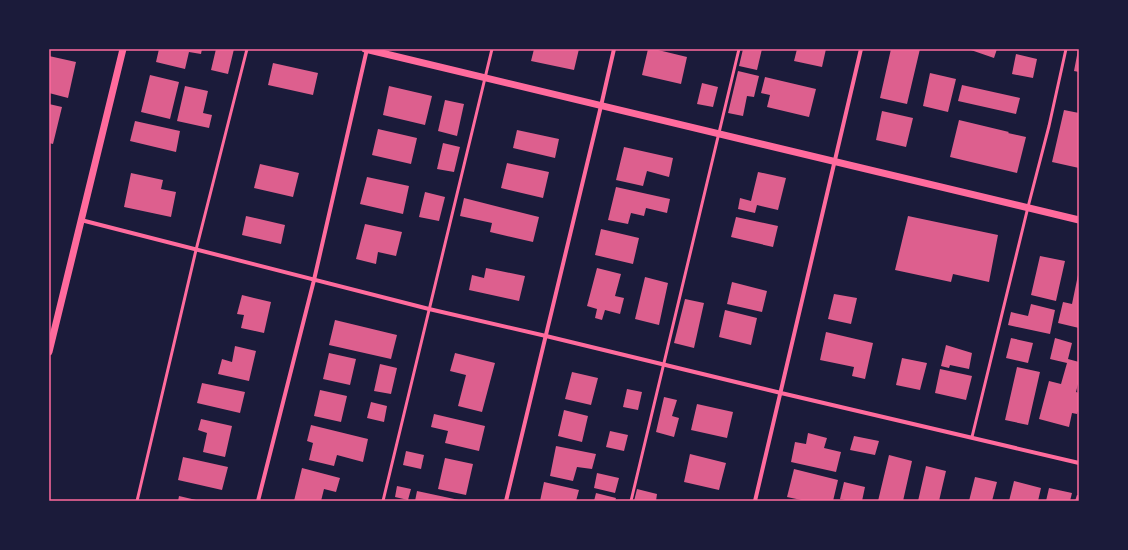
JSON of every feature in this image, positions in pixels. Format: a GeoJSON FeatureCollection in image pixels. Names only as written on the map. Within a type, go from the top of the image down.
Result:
{"type":"FeatureCollection","features":[{"type":"Feature","properties":{"kind":"street"},"geometry":{"type":"LineString","coordinates":[[49,352],[80,220],[123,49]]}},
{"type":"Feature","properties":{"kind":"street"},"geometry":{"type":"LineString","coordinates":[[258,501],[314,280],[366,49],[1079,220]]}},
{"type":"Feature","properties":{"kind":"street"},"geometry":{"type":"LineString","coordinates":[[506,501],[614,49]]}},
{"type":"Feature","properties":{"kind":"street"},"geometry":{"type":"LineString","coordinates":[[755,501],[861,49]]}},
{"type":"Feature","properties":{"kind":"street"},"geometry":{"type":"LineString","coordinates":[[80,220],[429,309],[1079,463]]}},
{"type":"Feature","properties":{"kind":"lane"},"geometry":{"type":"LineString","coordinates":[[137,501],[196,250],[247,49]]}},
{"type":"Feature","properties":{"kind":"lane"},"geometry":{"type":"LineString","coordinates":[[383,501],[492,49]]}},
{"type":"Feature","properties":{"kind":"lane"},"geometry":{"type":"LineString","coordinates":[[631,501],[739,49]]}},
{"type":"Feature","properties":{"kind":"lane"},"geometry":{"type":"LineString","coordinates":[[972,437],[1049,126],[1066,49]]}},
{"type":"Feature","properties":{"kind":"building"},"geometry":{"type":"Polygon","coordinates":[[[159,49],[202,49],[201,54],[189,52],[185,69],[156,62],[159,49]]]}},
{"type":"Feature","properties":{"kind":"building"},"geometry":{"type":"Polygon","coordinates":[[[216,49],[234,49],[228,74],[211,70],[216,49]]]}},
{"type":"Feature","properties":{"kind":"building"},"geometry":{"type":"Polygon","coordinates":[[[534,49],[579,49],[574,70],[531,61],[534,49]]]}},
{"type":"Feature","properties":{"kind":"building"},"geometry":{"type":"Polygon","coordinates":[[[648,49],[654,49],[687,57],[681,84],[642,75],[648,49]]]}},
{"type":"Feature","properties":{"kind":"building"},"geometry":{"type":"Polygon","coordinates":[[[743,49],[762,49],[757,70],[739,66],[743,49]]]}},
{"type":"Feature","properties":{"kind":"building"},"geometry":{"type":"Polygon","coordinates":[[[797,49],[826,49],[822,67],[794,61],[797,49]]]}},
{"type":"Feature","properties":{"kind":"building"},"geometry":{"type":"Polygon","coordinates":[[[891,49],[920,49],[907,104],[880,98],[891,49]]]}},
{"type":"Feature","properties":{"kind":"building"},"geometry":{"type":"Polygon","coordinates":[[[968,49],[997,49],[994,58],[968,49]]]}},
{"type":"Feature","properties":{"kind":"building"},"geometry":{"type":"Polygon","coordinates":[[[1079,50],[1079,72],[1074,71],[1079,50]]]}},
{"type":"Feature","properties":{"kind":"building"},"geometry":{"type":"Polygon","coordinates":[[[1016,54],[1037,59],[1033,78],[1012,74],[1016,54]]]}},
{"type":"Feature","properties":{"kind":"building"},"geometry":{"type":"Polygon","coordinates":[[[49,56],[76,62],[68,98],[49,93],[49,56]]]}},
{"type":"Feature","properties":{"kind":"building"},"geometry":{"type":"Polygon","coordinates":[[[273,63],[318,73],[313,95],[268,85],[273,63]]]}},
{"type":"Feature","properties":{"kind":"building"},"geometry":{"type":"Polygon","coordinates":[[[738,71],[759,76],[754,97],[747,96],[743,116],[728,113],[738,71]]]}},
{"type":"Feature","properties":{"kind":"building"},"geometry":{"type":"Polygon","coordinates":[[[930,73],[956,79],[948,112],[923,106],[930,73]]]}},
{"type":"Feature","properties":{"kind":"building"},"geometry":{"type":"Polygon","coordinates":[[[150,75],[179,82],[170,119],[141,112],[150,75]]]}},
{"type":"Feature","properties":{"kind":"building"},"geometry":{"type":"Polygon","coordinates":[[[765,77],[816,89],[809,117],[767,107],[770,95],[761,93],[765,77]]]}},
{"type":"Feature","properties":{"kind":"building"},"geometry":{"type":"Polygon","coordinates":[[[702,83],[718,87],[713,107],[697,104],[702,83]]]}},
{"type":"Feature","properties":{"kind":"building"},"geometry":{"type":"Polygon","coordinates":[[[962,85],[1020,98],[1016,114],[958,101],[962,85]]]}},
{"type":"Feature","properties":{"kind":"building"},"geometry":{"type":"Polygon","coordinates":[[[185,86],[208,91],[203,113],[212,115],[209,128],[177,121],[185,86]]]}},
{"type":"Feature","properties":{"kind":"building"},"geometry":{"type":"Polygon","coordinates":[[[389,86],[432,96],[425,125],[383,115],[389,86]]]}},
{"type":"Feature","properties":{"kind":"building"},"geometry":{"type":"Polygon","coordinates":[[[445,100],[464,104],[457,136],[438,131],[445,100]]]}},
{"type":"Feature","properties":{"kind":"building"},"geometry":{"type":"Polygon","coordinates":[[[49,104],[62,107],[53,144],[49,143],[49,104]]]}},
{"type":"Feature","properties":{"kind":"building"},"geometry":{"type":"Polygon","coordinates":[[[1064,110],[1079,113],[1079,168],[1052,162],[1064,110]]]}},
{"type":"Feature","properties":{"kind":"building"},"geometry":{"type":"Polygon","coordinates":[[[882,111],[913,118],[906,147],[876,140],[882,111]]]}},
{"type":"Feature","properties":{"kind":"building"},"geometry":{"type":"Polygon","coordinates":[[[959,120],[1026,137],[1017,173],[950,157],[959,120]]]}},
{"type":"Feature","properties":{"kind":"building"},"geometry":{"type":"Polygon","coordinates":[[[135,121],[180,131],[176,152],[130,141],[135,121]]]}},
{"type":"Feature","properties":{"kind":"building"},"geometry":{"type":"Polygon","coordinates":[[[378,129],[417,138],[411,164],[372,155],[378,129]]]}},
{"type":"Feature","properties":{"kind":"building"},"geometry":{"type":"Polygon","coordinates":[[[517,130],[559,139],[555,158],[513,148],[517,130]]]}},
{"type":"Feature","properties":{"kind":"building"},"geometry":{"type":"Polygon","coordinates":[[[443,143],[460,147],[454,172],[437,169],[443,143]]]}},
{"type":"Feature","properties":{"kind":"building"},"geometry":{"type":"Polygon","coordinates":[[[624,147],[673,158],[669,177],[647,171],[643,186],[616,180],[624,147]]]}},
{"type":"Feature","properties":{"kind":"building"},"geometry":{"type":"Polygon","coordinates":[[[507,163],[549,172],[543,198],[501,188],[507,163]]]}},
{"type":"Feature","properties":{"kind":"building"},"geometry":{"type":"Polygon","coordinates":[[[260,164],[299,173],[293,197],[254,188],[260,164]]]}},
{"type":"Feature","properties":{"kind":"building"},"geometry":{"type":"Polygon","coordinates":[[[758,172],[786,178],[778,210],[757,205],[755,213],[738,209],[740,198],[751,201],[758,172]]]}},
{"type":"Feature","properties":{"kind":"building"},"geometry":{"type":"Polygon","coordinates":[[[131,173],[163,180],[161,189],[176,192],[171,217],[124,207],[131,173]]]}},
{"type":"Feature","properties":{"kind":"building"},"geometry":{"type":"Polygon","coordinates":[[[367,177],[409,186],[403,214],[360,204],[367,177]]]}},
{"type":"Feature","properties":{"kind":"building"},"geometry":{"type":"Polygon","coordinates":[[[616,187],[670,199],[667,213],[646,208],[644,216],[631,213],[628,224],[608,220],[616,187]]]}},
{"type":"Feature","properties":{"kind":"building"},"geometry":{"type":"Polygon","coordinates":[[[425,192],[445,197],[439,221],[419,217],[425,192]]]}},
{"type":"Feature","properties":{"kind":"building"},"geometry":{"type":"Polygon","coordinates":[[[464,198],[539,217],[533,242],[490,232],[492,223],[460,216],[464,198]]]}},
{"type":"Feature","properties":{"kind":"building"},"geometry":{"type":"Polygon","coordinates":[[[246,216],[285,225],[281,244],[242,235],[246,216]]]}},
{"type":"Feature","properties":{"kind":"building"},"geometry":{"type":"Polygon","coordinates":[[[908,216],[998,235],[989,282],[953,274],[951,282],[895,270],[908,216]]]}},
{"type":"Feature","properties":{"kind":"building"},"geometry":{"type":"Polygon","coordinates":[[[736,217],[778,226],[773,247],[731,237],[736,217]]]}},
{"type":"Feature","properties":{"kind":"building"},"geometry":{"type":"Polygon","coordinates":[[[365,224],[402,232],[396,256],[378,252],[376,264],[356,259],[365,224]]]}},
{"type":"Feature","properties":{"kind":"building"},"geometry":{"type":"Polygon","coordinates":[[[601,229],[639,238],[633,264],[595,255],[601,229]]]}},
{"type":"Feature","properties":{"kind":"building"},"geometry":{"type":"Polygon","coordinates":[[[1040,256],[1065,261],[1056,301],[1031,295],[1040,256]]]}},
{"type":"Feature","properties":{"kind":"building"},"geometry":{"type":"Polygon","coordinates":[[[486,268],[525,276],[519,301],[469,290],[472,275],[484,278],[486,268]]]}},
{"type":"Feature","properties":{"kind":"building"},"geometry":{"type":"Polygon","coordinates":[[[597,268],[621,274],[615,296],[624,298],[620,314],[605,310],[602,320],[595,318],[597,309],[587,306],[597,268]]]}},
{"type":"Feature","properties":{"kind":"building"},"geometry":{"type":"Polygon","coordinates":[[[1078,275],[1079,328],[1058,323],[1063,302],[1072,304],[1078,275]]]}},
{"type":"Feature","properties":{"kind":"building"},"geometry":{"type":"Polygon","coordinates":[[[645,277],[668,283],[659,325],[635,319],[645,277]]]}},
{"type":"Feature","properties":{"kind":"building"},"geometry":{"type":"Polygon","coordinates":[[[732,282],[767,291],[762,312],[727,304],[732,282]]]}},
{"type":"Feature","properties":{"kind":"building"},"geometry":{"type":"Polygon","coordinates":[[[834,294],[857,298],[851,324],[828,319],[834,294]]]}},
{"type":"Feature","properties":{"kind":"building"},"geometry":{"type":"Polygon","coordinates":[[[242,295],[271,302],[264,333],[241,328],[244,315],[237,314],[242,295]]]}},
{"type":"Feature","properties":{"kind":"building"},"geometry":{"type":"Polygon","coordinates":[[[685,299],[704,303],[694,348],[674,343],[685,299]]]}},
{"type":"Feature","properties":{"kind":"building"},"geometry":{"type":"Polygon","coordinates":[[[1031,304],[1055,310],[1050,334],[1008,325],[1011,312],[1028,316],[1031,304]]]}},
{"type":"Feature","properties":{"kind":"building"},"geometry":{"type":"Polygon","coordinates":[[[725,310],[757,318],[751,345],[719,337],[725,310]]]}},
{"type":"Feature","properties":{"kind":"building"},"geometry":{"type":"Polygon","coordinates":[[[335,320],[397,335],[391,359],[329,345],[335,320]]]}},
{"type":"Feature","properties":{"kind":"building"},"geometry":{"type":"Polygon","coordinates":[[[826,332],[873,343],[865,379],[852,376],[854,367],[820,360],[826,332]]]}},
{"type":"Feature","properties":{"kind":"building"},"geometry":{"type":"Polygon","coordinates":[[[1011,338],[1033,343],[1028,363],[1006,358],[1011,338]]]}},
{"type":"Feature","properties":{"kind":"building"},"geometry":{"type":"Polygon","coordinates":[[[1055,338],[1072,343],[1068,359],[1079,362],[1079,380],[1076,392],[1079,393],[1079,408],[1077,414],[1072,413],[1069,427],[1039,419],[1049,381],[1061,384],[1067,363],[1050,359],[1055,338]]]}},
{"type":"Feature","properties":{"kind":"building"},"geometry":{"type":"Polygon","coordinates":[[[946,345],[972,353],[969,369],[950,365],[949,368],[941,366],[946,345]]]}},
{"type":"Feature","properties":{"kind":"building"},"geometry":{"type":"Polygon","coordinates":[[[235,346],[256,351],[249,381],[218,374],[222,359],[232,362],[235,346]]]}},
{"type":"Feature","properties":{"kind":"building"},"geometry":{"type":"Polygon","coordinates":[[[329,353],[356,359],[350,385],[323,379],[329,353]]]}},
{"type":"Feature","properties":{"kind":"building"},"geometry":{"type":"Polygon","coordinates":[[[455,353],[495,363],[482,412],[458,406],[466,375],[450,371],[455,353]]]}},
{"type":"Feature","properties":{"kind":"building"},"geometry":{"type":"Polygon","coordinates":[[[902,358],[927,363],[920,390],[896,385],[902,358]]]}},
{"type":"Feature","properties":{"kind":"building"},"geometry":{"type":"Polygon","coordinates":[[[380,364],[397,368],[391,394],[374,391],[380,364]]]}},
{"type":"Feature","properties":{"kind":"building"},"geometry":{"type":"Polygon","coordinates":[[[1017,367],[1040,372],[1028,425],[1005,420],[1017,367]]]}},
{"type":"Feature","properties":{"kind":"building"},"geometry":{"type":"Polygon","coordinates":[[[940,369],[972,376],[966,400],[935,393],[940,369]]]}},
{"type":"Feature","properties":{"kind":"building"},"geometry":{"type":"Polygon","coordinates":[[[572,372],[598,378],[591,405],[565,399],[572,372]]]}},
{"type":"Feature","properties":{"kind":"building"},"geometry":{"type":"Polygon","coordinates":[[[202,383],[245,392],[240,413],[197,403],[202,383]]]}},
{"type":"Feature","properties":{"kind":"building"},"geometry":{"type":"Polygon","coordinates":[[[627,389],[642,392],[638,410],[623,407],[627,389]]]}},
{"type":"Feature","properties":{"kind":"building"},"geometry":{"type":"Polygon","coordinates":[[[320,390],[347,396],[341,422],[314,416],[320,390]]]}},
{"type":"Feature","properties":{"kind":"building"},"geometry":{"type":"Polygon","coordinates":[[[664,397],[677,400],[672,416],[679,418],[674,437],[656,432],[664,397]]]}},
{"type":"Feature","properties":{"kind":"building"},"geometry":{"type":"Polygon","coordinates":[[[371,402],[387,406],[384,422],[367,418],[371,402]]]}},
{"type":"Feature","properties":{"kind":"building"},"geometry":{"type":"Polygon","coordinates":[[[697,404],[733,412],[727,438],[691,430],[697,404]]]}},
{"type":"Feature","properties":{"kind":"building"},"geometry":{"type":"Polygon","coordinates":[[[564,410],[588,416],[582,442],[558,436],[564,410]]]}},
{"type":"Feature","properties":{"kind":"building"},"geometry":{"type":"Polygon","coordinates":[[[434,414],[485,426],[479,451],[445,443],[448,431],[431,427],[434,414]]]}},
{"type":"Feature","properties":{"kind":"building"},"geometry":{"type":"Polygon","coordinates":[[[201,419],[232,426],[225,457],[203,452],[207,433],[198,430],[201,419]]]}},
{"type":"Feature","properties":{"kind":"building"},"geometry":{"type":"Polygon","coordinates":[[[311,425],[368,439],[363,462],[337,455],[334,466],[309,460],[313,443],[307,441],[311,425]]]}},
{"type":"Feature","properties":{"kind":"building"},"geometry":{"type":"Polygon","coordinates":[[[610,431],[628,435],[624,451],[606,447],[610,431]]]}},
{"type":"Feature","properties":{"kind":"building"},"geometry":{"type":"Polygon","coordinates":[[[808,433],[827,438],[824,448],[841,452],[836,472],[791,462],[795,442],[806,444],[808,433]]]}},
{"type":"Feature","properties":{"kind":"building"},"geometry":{"type":"Polygon","coordinates":[[[854,436],[879,441],[875,455],[850,450],[854,436]]]}},
{"type":"Feature","properties":{"kind":"building"},"geometry":{"type":"Polygon","coordinates":[[[556,446],[596,454],[592,469],[577,467],[573,481],[550,476],[556,446]]]}},
{"type":"Feature","properties":{"kind":"building"},"geometry":{"type":"Polygon","coordinates":[[[406,451],[424,455],[421,469],[403,465],[406,451]]]}},
{"type":"Feature","properties":{"kind":"building"},"geometry":{"type":"Polygon","coordinates":[[[690,454],[726,463],[719,490],[684,482],[690,454]]]}},
{"type":"Feature","properties":{"kind":"building"},"geometry":{"type":"Polygon","coordinates":[[[889,455],[912,461],[903,501],[878,501],[889,455]]]}},
{"type":"Feature","properties":{"kind":"building"},"geometry":{"type":"Polygon","coordinates":[[[183,457],[228,467],[222,490],[178,480],[183,457]]]}},
{"type":"Feature","properties":{"kind":"building"},"geometry":{"type":"Polygon","coordinates":[[[445,458],[473,464],[466,495],[438,489],[445,458]]]}},
{"type":"Feature","properties":{"kind":"building"},"geometry":{"type":"Polygon","coordinates":[[[926,466],[946,471],[939,501],[918,501],[926,466]]]}},
{"type":"Feature","properties":{"kind":"building"},"geometry":{"type":"Polygon","coordinates":[[[302,468],[340,478],[336,492],[324,489],[321,501],[294,501],[302,468]]]}},
{"type":"Feature","properties":{"kind":"building"},"geometry":{"type":"Polygon","coordinates":[[[794,469],[838,480],[833,501],[806,501],[787,497],[794,469]]]}},
{"type":"Feature","properties":{"kind":"building"},"geometry":{"type":"Polygon","coordinates":[[[597,473],[619,478],[615,493],[594,488],[597,473]]]}},
{"type":"Feature","properties":{"kind":"building"},"geometry":{"type":"Polygon","coordinates":[[[975,477],[997,482],[992,501],[969,501],[975,477]]]}},
{"type":"Feature","properties":{"kind":"building"},"geometry":{"type":"Polygon","coordinates":[[[1014,481],[1041,488],[1038,501],[1009,501],[1014,481]]]}},
{"type":"Feature","properties":{"kind":"building"},"geometry":{"type":"Polygon","coordinates":[[[544,482],[579,490],[576,501],[540,501],[544,482]]]}},
{"type":"Feature","properties":{"kind":"building"},"geometry":{"type":"Polygon","coordinates":[[[844,482],[865,487],[862,501],[840,499],[844,482]]]}},
{"type":"Feature","properties":{"kind":"building"},"geometry":{"type":"Polygon","coordinates":[[[397,486],[411,489],[408,500],[395,497],[397,486]]]}},
{"type":"Feature","properties":{"kind":"building"},"geometry":{"type":"Polygon","coordinates":[[[1049,488],[1072,493],[1070,501],[1046,501],[1049,488]]]}},
{"type":"Feature","properties":{"kind":"building"},"geometry":{"type":"Polygon","coordinates":[[[637,489],[657,494],[656,501],[634,501],[637,489]]]}},
{"type":"Feature","properties":{"kind":"building"},"geometry":{"type":"Polygon","coordinates":[[[417,491],[459,500],[459,501],[415,501],[417,491]]]}},
{"type":"Feature","properties":{"kind":"building"},"geometry":{"type":"Polygon","coordinates":[[[596,493],[616,498],[615,501],[594,501],[596,493]]]}},
{"type":"Feature","properties":{"kind":"building"},"geometry":{"type":"Polygon","coordinates":[[[1077,495],[1079,495],[1079,501],[1075,501],[1077,495]]]}},
{"type":"Feature","properties":{"kind":"building"},"geometry":{"type":"Polygon","coordinates":[[[179,496],[196,500],[196,501],[178,501],[179,496]]]}}]}
